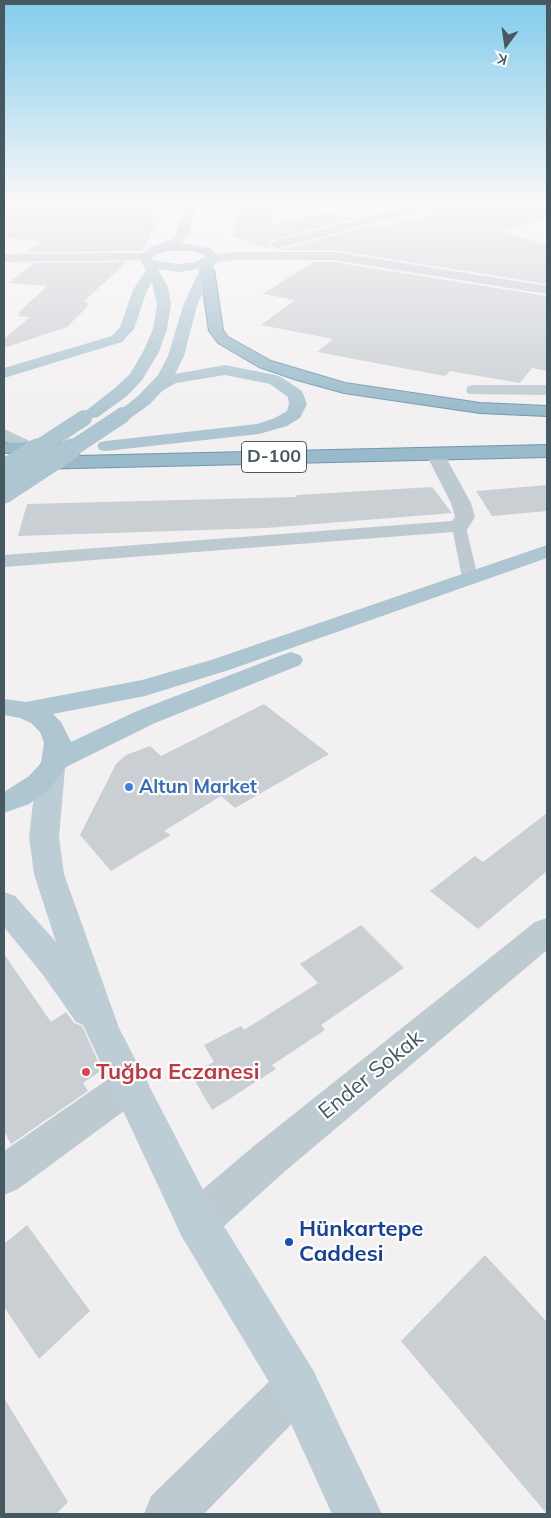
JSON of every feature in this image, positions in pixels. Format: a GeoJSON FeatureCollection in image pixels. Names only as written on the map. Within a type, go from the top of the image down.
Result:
{"type":"FeatureCollection","features":[{"type":"Feature","properties":{"kind":"highway"},"geometry":{"type":"LineString","coordinates":[[209,276],[216,331],[223,340],[265,364],[344,388],[480,408],[547,411]]}},
{"type":"Feature","properties":{"kind":"highway","name":"D-100"},"geometry":{"type":"LineString","coordinates":[[4,448],[106,446],[546,448]]}},
{"type":"Feature","properties":{"kind":"highway","name":"D-100"},"geometry":{"type":"LineString","coordinates":[[4,464],[435,454],[546,448]]}},
{"type":"Feature","properties":{"kind":"main road"},"geometry":{"type":"LineString","coordinates":[[4,374],[117,339],[127,329],[145,276]]}},
{"type":"Feature","properties":{"kind":"main road"},"geometry":{"type":"LineString","coordinates":[[4,470],[92,413],[121,392],[136,377],[151,352],[160,329],[164,305],[161,287],[155,276]]}},
{"type":"Feature","properties":{"kind":"main road"},"geometry":{"type":"LineString","coordinates":[[4,493],[123,415],[144,400],[156,387],[165,377],[176,356],[200,276]]}},
{"type":"Feature","properties":{"kind":"main road"},"geometry":{"type":"LineString","coordinates":[[106,446],[259,429],[281,422],[294,414],[298,404],[296,396],[275,380],[225,370],[198,373],[172,379],[156,387]]}},
{"type":"Feature","properties":{"kind":"main road"},"geometry":{"type":"LineString","coordinates":[[15,709],[144,688],[210,668],[547,551]]}},
{"type":"Feature","properties":{"kind":"main road"},"geometry":{"type":"LineString","coordinates":[[4,803],[19,797],[39,783],[54,764],[146,717],[227,684],[547,568]]}},
{"type":"Feature","properties":{"kind":"main road"},"geometry":{"type":"LineString","coordinates":[[15,709],[40,717],[52,728],[58,743],[44,837],[49,874],[104,1032],[197,1222],[297,1386],[357,1514]]}},
{"type":"Feature","properties":{"kind":"main road"},"geometry":{"type":"LineString","coordinates":[[4,905],[55,965],[104,1032]]}},
{"type":"Feature","properties":{"kind":"street"},"geometry":{"type":"LineString","coordinates":[[458,276],[547,290]]}},
{"type":"Feature","properties":{"kind":"street"},"geometry":{"type":"LineString","coordinates":[[474,390],[547,390]]}},
{"type":"Feature","properties":{"kind":"street"},"geometry":{"type":"LineString","coordinates":[[4,434],[30,448]]}},
{"type":"Feature","properties":{"kind":"street"},"geometry":{"type":"LineString","coordinates":[[4,562],[460,527],[465,517],[462,503],[435,454]]}},
{"type":"Feature","properties":{"kind":"street","name":"Ender Sokak"},"geometry":{"type":"LineString","coordinates":[[197,1222],[269,1159],[547,931]]}},
{"type":"Feature","properties":{"kind":"street"},"geometry":{"type":"LineString","coordinates":[[4,1175],[130,1085]]}},
{"type":"Feature","properties":{"kind":"street"},"geometry":{"type":"LineString","coordinates":[[169,1514],[297,1386]]}},
{"type":"Feature","properties":{"kind":"lane"},"geometry":{"type":"LineString","coordinates":[[460,527],[470,578]]}},
{"type":"Feature","properties":{"kind":"building"},"geometry":{"type":"Polygon","coordinates":[[[17,276],[112,276],[83,302],[89,302],[86,304],[89,305],[67,327],[4,348],[4,339],[30,317],[18,316],[21,313],[18,313],[47,286],[8,283],[17,276]]]}},
{"type":"Feature","properties":{"kind":"building"},"geometry":{"type":"Polygon","coordinates":[[[291,276],[421,276],[547,296],[547,371],[532,368],[520,383],[450,371],[445,376],[317,352],[333,339],[261,325],[295,300],[263,294],[291,276]]]}},
{"type":"Feature","properties":{"kind":"building"},"geometry":{"type":"Polygon","coordinates":[[[496,276],[547,276],[547,284],[496,276]]]}},
{"type":"Feature","properties":{"kind":"building"},"geometry":{"type":"Polygon","coordinates":[[[547,485],[547,511],[492,516],[476,491],[547,485]]]}},
{"type":"Feature","properties":{"kind":"building"},"geometry":{"type":"Polygon","coordinates":[[[432,487],[452,513],[266,528],[18,536],[27,504],[297,497],[296,495],[432,487]]]}},
{"type":"Feature","properties":{"kind":"building"},"geometry":{"type":"Polygon","coordinates":[[[264,704],[329,754],[235,808],[221,796],[164,831],[171,835],[111,871],[80,835],[116,764],[126,755],[150,746],[161,756],[264,704]]]}},
{"type":"Feature","properties":{"kind":"building"},"geometry":{"type":"Polygon","coordinates":[[[547,813],[547,871],[478,929],[430,891],[475,856],[483,862],[547,813]]]}},
{"type":"Feature","properties":{"kind":"building"},"geometry":{"type":"Polygon","coordinates":[[[361,925],[404,968],[321,1025],[325,1030],[272,1065],[276,1069],[212,1110],[191,1074],[214,1062],[204,1045],[241,1026],[244,1030],[318,983],[300,964],[361,925]]]}},
{"type":"Feature","properties":{"kind":"building"},"geometry":{"type":"Polygon","coordinates":[[[4,954],[51,1022],[66,1012],[74,1023],[82,1026],[102,1070],[83,1083],[88,1091],[11,1144],[4,1131],[4,954]]]}},
{"type":"Feature","properties":{"kind":"building"},"geometry":{"type":"Polygon","coordinates":[[[27,1225],[90,1311],[39,1359],[4,1307],[4,1244],[27,1225]]]}},
{"type":"Feature","properties":{"kind":"building"},"geometry":{"type":"Polygon","coordinates":[[[485,1255],[547,1322],[547,1514],[401,1341],[485,1255]]]}},
{"type":"Feature","properties":{"kind":"building"},"geometry":{"type":"Polygon","coordinates":[[[4,1398],[68,1502],[56,1514],[4,1514],[4,1398]]]}},
{"type":"Feature","properties":{"kind":"place","name":"Altun Market"},"geometry":{"type":"Point","coordinates":[129,787]}},
{"type":"Feature","properties":{"kind":"place","name":"Tuğba Eczanesi"},"geometry":{"type":"Point","coordinates":[86,1072]}},
{"type":"Feature","properties":{"kind":"place","name":"Hünkartepe Caddesi"},"geometry":{"type":"Point","coordinates":[289,1242]}}]}
